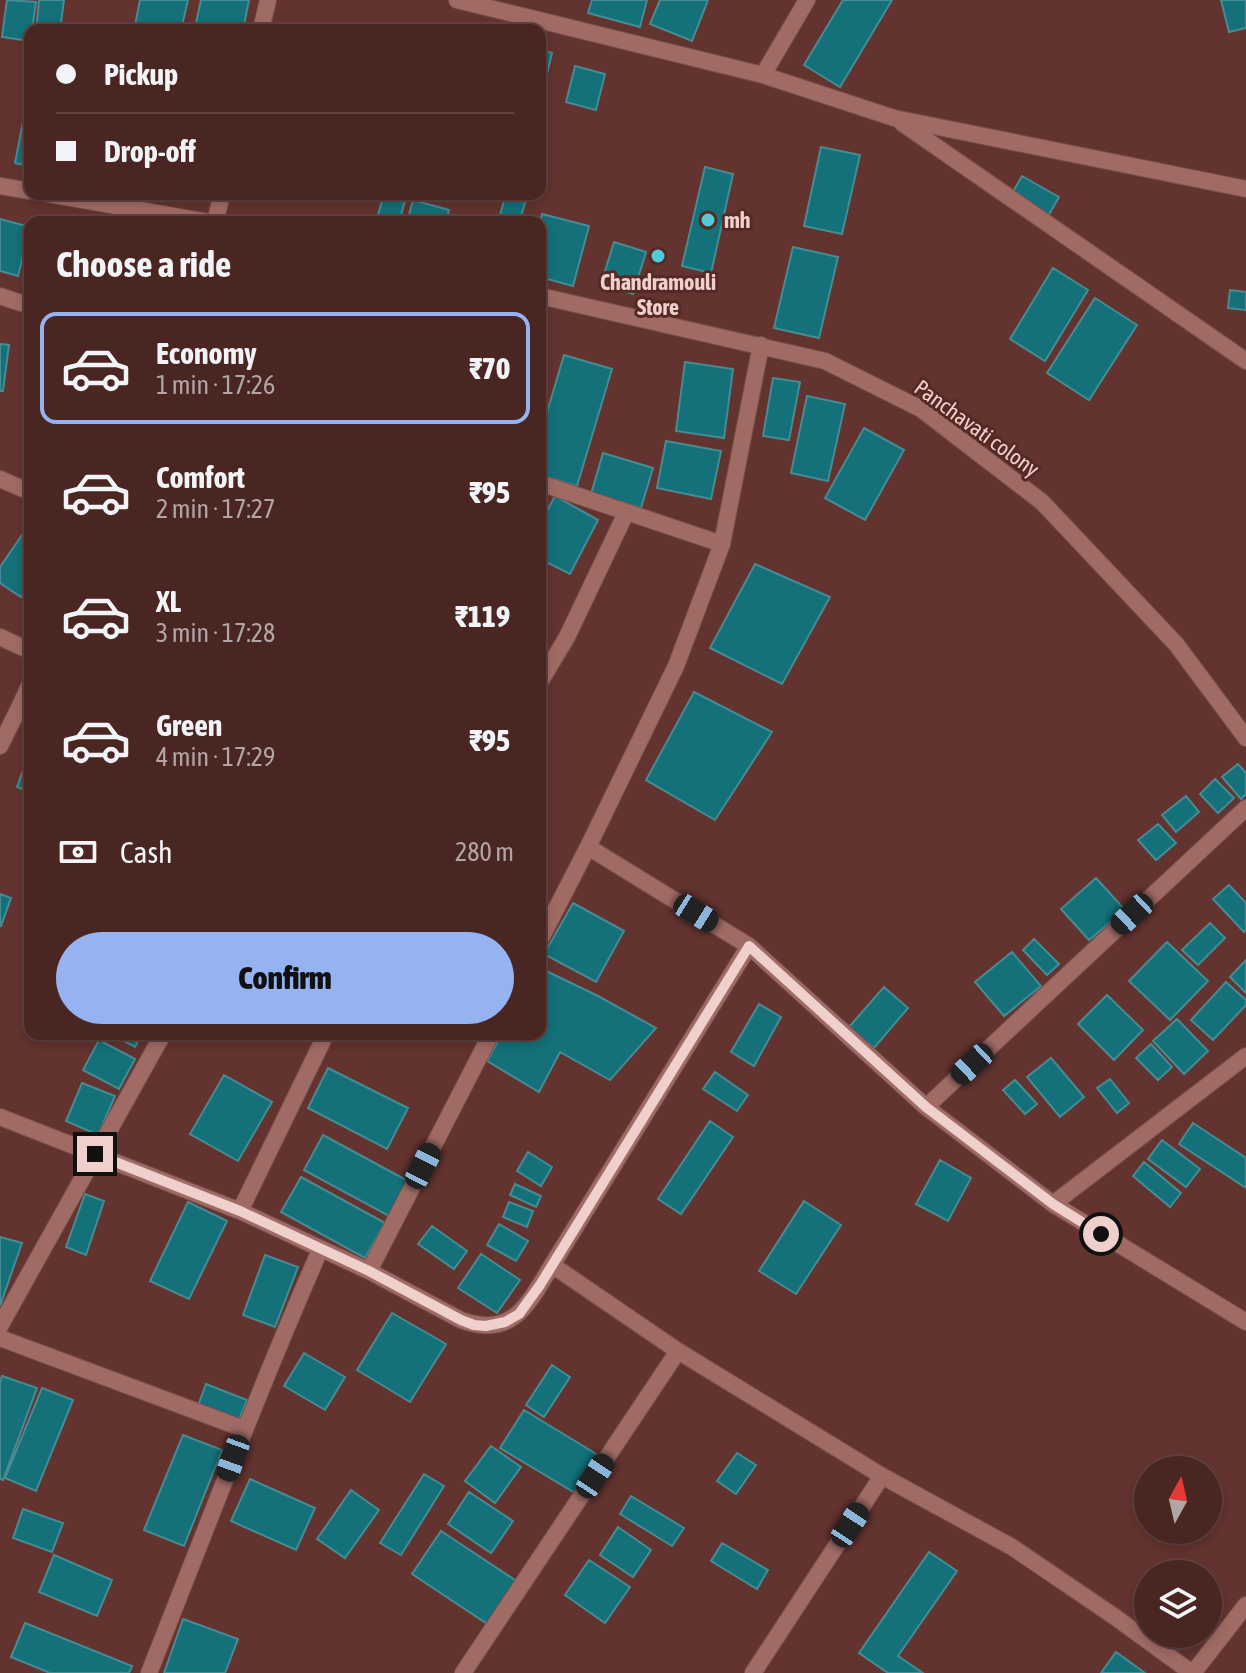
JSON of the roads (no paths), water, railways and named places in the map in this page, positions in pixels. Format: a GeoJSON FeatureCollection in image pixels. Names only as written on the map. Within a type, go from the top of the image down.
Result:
{"type":"FeatureCollection","features":[{"type":"Feature","properties":{"kind":"street"},"geometry":{"type":"LineString","coordinates":[[262,24],[268,0]]}},
{"type":"Feature","properties":{"kind":"street"},"geometry":{"type":"LineString","coordinates":[[457,0],[763,75],[894,118],[1246,189]]}},
{"type":"Feature","properties":{"kind":"street"},"geometry":{"type":"LineString","coordinates":[[763,75],[807,0]]}},
{"type":"Feature","properties":{"kind":"street"},"geometry":{"type":"LineString","coordinates":[[894,118],[1246,361]]}},
{"type":"Feature","properties":{"kind":"street"},"geometry":{"type":"LineString","coordinates":[[0,186],[24,190]]}},
{"type":"Feature","properties":{"kind":"street"},"geometry":{"type":"LineString","coordinates":[[82,200],[174,216]]}},
{"type":"Feature","properties":{"kind":"street"},"geometry":{"type":"LineString","coordinates":[[0,296],[24,304]]}},
{"type":"Feature","properties":{"kind":"street","name":"Panchavati colony"},"geometry":{"type":"LineString","coordinates":[[546,297],[825,361],[921,409],[1042,502],[1176,644],[1246,738]]}},
{"type":"Feature","properties":{"kind":"street"},"geometry":{"type":"LineString","coordinates":[[546,928],[676,666],[722,544],[761,345]]}},
{"type":"Feature","properties":{"kind":"street"},"geometry":{"type":"LineString","coordinates":[[0,479],[24,489]]}},
{"type":"Feature","properties":{"kind":"street"},"geometry":{"type":"LineString","coordinates":[[546,485],[722,544]]}},
{"type":"Feature","properties":{"kind":"street"},"geometry":{"type":"LineString","coordinates":[[546,672],[567,637],[626,513]]}},
{"type":"Feature","properties":{"kind":"street"},"geometry":{"type":"LineString","coordinates":[[0,637],[24,648]]}},
{"type":"Feature","properties":{"kind":"street"},"geometry":{"type":"LineString","coordinates":[[0,746],[24,711]]}},
{"type":"Feature","properties":{"kind":"street"},"geometry":{"type":"LineString","coordinates":[[926,1107],[1246,808]]}},
{"type":"Feature","properties":{"kind":"street"},"geometry":{"type":"LineString","coordinates":[[588,847],[749,946],[926,1107],[1053,1204],[1246,1322]]}},
{"type":"Feature","properties":{"kind":"street"},"geometry":{"type":"LineString","coordinates":[[0,1117],[240,1211],[369,1271],[461,1320],[486,1326],[505,1322],[519,1314],[531,1298],[749,946]]}},
{"type":"Feature","properties":{"kind":"street"},"geometry":{"type":"LineString","coordinates":[[0,1326],[160,1040]]}},
{"type":"Feature","properties":{"kind":"street"},"geometry":{"type":"LineString","coordinates":[[240,1211],[323,1040]]}},
{"type":"Feature","properties":{"kind":"street"},"geometry":{"type":"LineString","coordinates":[[369,1271],[488,1040]]}},
{"type":"Feature","properties":{"kind":"street"},"geometry":{"type":"LineString","coordinates":[[1053,1204],[1246,1056]]}},
{"type":"Feature","properties":{"kind":"street"},"geometry":{"type":"LineString","coordinates":[[149,1673],[244,1429],[320,1250]]}},
{"type":"Feature","properties":{"kind":"street"},"geometry":{"type":"LineString","coordinates":[[552,1265],[678,1351],[882,1476],[1012,1547],[1192,1673],[1246,1605]]}},
{"type":"Feature","properties":{"kind":"street"},"geometry":{"type":"LineString","coordinates":[[0,1338],[244,1429]]}},
{"type":"Feature","properties":{"kind":"street"},"geometry":{"type":"LineString","coordinates":[[463,1673],[678,1351]]}},
{"type":"Feature","properties":{"kind":"street"},"geometry":{"type":"LineString","coordinates":[[753,1673],[882,1476]]}},
{"type":"Feature","properties":{"kind":"place","name":"mh"},"geometry":{"type":"Point","coordinates":[708,220]}},
{"type":"Feature","properties":{"kind":"place","name":"Chandramouli Store"},"geometry":{"type":"Point","coordinates":[658,256]}}]}
